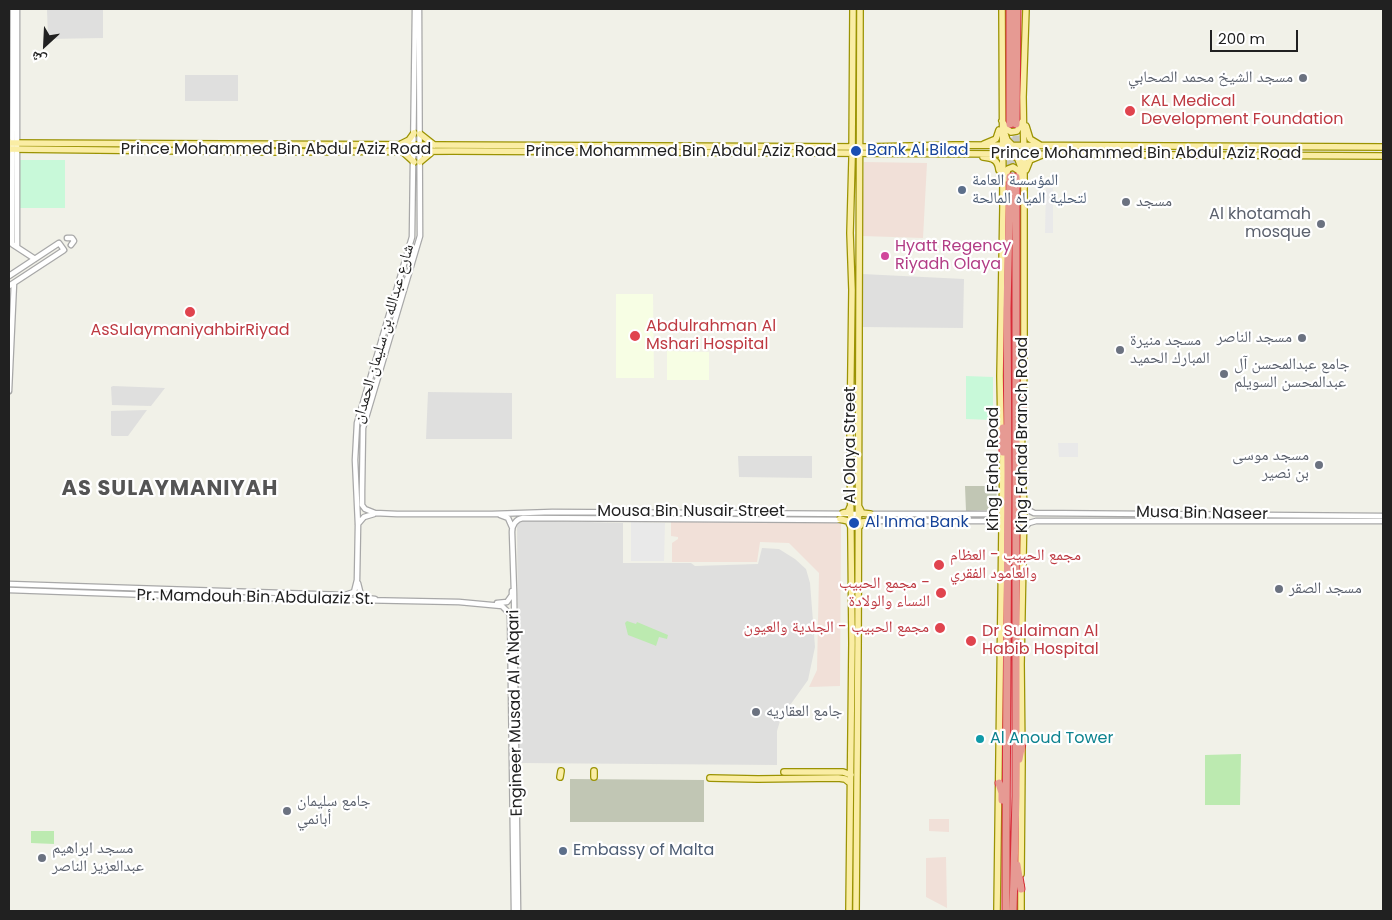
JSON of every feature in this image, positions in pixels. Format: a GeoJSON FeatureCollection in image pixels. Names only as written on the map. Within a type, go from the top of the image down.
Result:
{"type":"FeatureCollection","features":[{"type":"Feature","properties":{"kind":"highway"},"geometry":{"type":"LineString","coordinates":[[1010,9],[1013,124],[1018,9]]}},
{"type":"Feature","properties":{"kind":"highway","name":"King Fahd Road"},"geometry":{"type":"LineString","coordinates":[[1006,911],[1007,366],[1013,177],[1016,347],[1016,780],[1013,911]]}},
{"type":"Feature","properties":{"kind":"highway"},"geometry":{"type":"LineString","coordinates":[[1016,347],[1019,360],[1022,407]]}},
{"type":"Feature","properties":{"kind":"highway"},"geometry":{"type":"LineString","coordinates":[[1003,452],[1007,366]]}},
{"type":"Feature","properties":{"kind":"highway"},"geometry":{"type":"LineString","coordinates":[[1016,780],[1022,743]]}},
{"type":"Feature","properties":{"kind":"highway"},"geometry":{"type":"LineString","coordinates":[[999,783],[1002,793],[1002,830],[1006,837]]}},
{"type":"Feature","properties":{"kind":"highway"},"geometry":{"type":"LineString","coordinates":[[1014,847],[1021,889]]}},
{"type":"Feature","properties":{"kind":"main road","name":"Al Olaya Street"},"geometry":{"type":"LineString","coordinates":[[852,908],[859,530],[855,309],[852,290],[850,233],[852,168],[847,151],[852,139],[853,9]]}},
{"type":"Feature","properties":{"kind":"main road","name":"Al Olaya Street"},"geometry":{"type":"LineString","coordinates":[[854,783],[850,774],[852,530],[846,520],[846,513],[851,503],[855,309],[859,291],[860,163],[862,149],[860,9]]}},
{"type":"Feature","properties":{"kind":"main road"},"geometry":{"type":"LineString","coordinates":[[1002,9],[1001,119],[1003,207]]}},
{"type":"Feature","properties":{"kind":"main road"},"geometry":{"type":"LineString","coordinates":[[1023,200],[1023,97],[1026,9]]}},
{"type":"Feature","properties":{"kind":"main road"},"geometry":{"type":"LineString","coordinates":[[1001,119],[1008,130],[1017,131],[1022,122],[1021,107],[1023,97]]}},
{"type":"Feature","properties":{"kind":"main road"},"geometry":{"type":"LineString","coordinates":[[1023,97],[1028,136],[1042,146]]}},
{"type":"Feature","properties":{"kind":"main road"},"geometry":{"type":"LineString","coordinates":[[976,146],[990,143],[998,137],[1001,106]]}},
{"type":"Feature","properties":{"kind":"main road"},"geometry":{"type":"LineString","coordinates":[[1001,119],[1008,140],[1012,146],[1024,154]]}},
{"type":"Feature","properties":{"kind":"main road"},"geometry":{"type":"LineString","coordinates":[[852,139],[855,145],[862,149],[863,155],[860,163]]}},
{"type":"Feature","properties":{"kind":"main road"},"geometry":{"type":"LineString","coordinates":[[401,144],[409,140],[434,148]]}},
{"type":"Feature","properties":{"kind":"main road","name":"Prince Mohammed Bin Abdul Aziz Road"},"geometry":{"type":"LineString","coordinates":[[12,146],[402,151],[417,143]]}},
{"type":"Feature","properties":{"kind":"main road","name":"Prince Mohammed Bin Abdul Aziz Road"},"geometry":{"type":"LineString","coordinates":[[12,146],[417,143],[434,148],[551,152],[847,151],[862,149],[1002,154],[1383,156]]}},
{"type":"Feature","properties":{"kind":"main road"},"geometry":{"type":"LineString","coordinates":[[551,152],[546,148],[566,145]]}},
{"type":"Feature","properties":{"kind":"main road","name":"Prince Mohammed Bin Abdul Aziz Road"},"geometry":{"type":"LineString","coordinates":[[434,148],[566,145],[699,145],[847,151]]}},
{"type":"Feature","properties":{"kind":"main road"},"geometry":{"type":"LineString","coordinates":[[684,152],[698,149],[699,145]]}},
{"type":"Feature","properties":{"kind":"main road","name":"Prince Mohammed Bin Abdul Aziz Road"},"geometry":{"type":"LineString","coordinates":[[862,149],[867,147],[976,146],[1383,147]]}},
{"type":"Feature","properties":{"kind":"main road"},"geometry":{"type":"LineString","coordinates":[[1002,146],[1018,158],[1021,166],[1023,200]]}},
{"type":"Feature","properties":{"kind":"main road"},"geometry":{"type":"LineString","coordinates":[[402,151],[417,162],[434,148]]}},
{"type":"Feature","properties":{"kind":"main road"},"geometry":{"type":"LineString","coordinates":[[852,168],[846,158],[847,151],[857,156],[860,163]]}},
{"type":"Feature","properties":{"kind":"main road"},"geometry":{"type":"LineString","coordinates":[[964,153],[973,157],[990,158],[996,161],[999,168],[999,182],[1003,189]]}},
{"type":"Feature","properties":{"kind":"main road"},"geometry":{"type":"LineString","coordinates":[[1023,200],[1026,167],[1030,160],[1048,154]]}},
{"type":"Feature","properties":{"kind":"main road"},"geometry":{"type":"LineString","coordinates":[[1003,207],[1006,174],[1011,167],[1017,169],[1021,175],[1023,200]]}},
{"type":"Feature","properties":{"kind":"main road","name":"King Fahad Branch Road"},"geometry":{"type":"LineString","coordinates":[[1021,911],[1021,664],[1024,504],[1022,461],[1024,371],[1023,200]]}},
{"type":"Feature","properties":{"kind":"main road","name":"King Fahad Branch Road"},"geometry":{"type":"LineString","coordinates":[[997,911],[1003,503],[1000,377],[1003,207]]}},
{"type":"Feature","properties":{"kind":"main road"},"geometry":{"type":"LineString","coordinates":[[852,290],[855,294],[859,291]]}},
{"type":"Feature","properties":{"kind":"main road"},"geometry":{"type":"LineString","coordinates":[[859,505],[862,513],[871,518]]}},
{"type":"Feature","properties":{"kind":"main road"},"geometry":{"type":"LineString","coordinates":[[859,530],[862,522],[871,518]]}},
{"type":"Feature","properties":{"kind":"main road"},"geometry":{"type":"LineString","coordinates":[[846,520],[850,523],[852,530]]}},
{"type":"Feature","properties":{"kind":"main road"},"geometry":{"type":"LineString","coordinates":[[852,530],[853,522],[856,522],[858,523],[859,530]]}},
{"type":"Feature","properties":{"kind":"main road"},"geometry":{"type":"LineString","coordinates":[[852,647],[857,645],[858,650]]}},
{"type":"Feature","properties":{"kind":"main road"},"geometry":{"type":"LineString","coordinates":[[784,772],[838,775],[854,783]]}},
{"type":"Feature","properties":{"kind":"main road"},"geometry":{"type":"LineString","coordinates":[[710,778],[726,775],[838,775],[848,772],[850,774]]}},
{"type":"Feature","properties":{"kind":"street"},"geometry":{"type":"LineString","coordinates":[[13,9],[15,106],[12,146],[17,247]]}},
{"type":"Feature","properties":{"kind":"street"},"geometry":{"type":"LineString","coordinates":[[15,96],[17,9]]}},
{"type":"Feature","properties":{"kind":"street","name":"شارع عبدالله بن سليمان الحمدان"},"geometry":{"type":"LineString","coordinates":[[415,9],[417,143]]}},
{"type":"Feature","properties":{"kind":"street","name":"شارع عبدالله بن سليمان الحمدان"},"geometry":{"type":"LineString","coordinates":[[357,580],[358,525],[355,442],[357,423],[412,236],[417,162],[419,9]]}},
{"type":"Feature","properties":{"kind":"street"},"geometry":{"type":"LineString","coordinates":[[14,159],[12,244],[35,259]]}},
{"type":"Feature","properties":{"kind":"street"},"geometry":{"type":"LineString","coordinates":[[376,513],[365,509],[362,505],[363,428],[420,236],[417,162]]}},
{"type":"Feature","properties":{"kind":"street"},"geometry":{"type":"LineString","coordinates":[[67,238],[72,238],[74,241],[71,245]]}},
{"type":"Feature","properties":{"kind":"street"},"geometry":{"type":"LineString","coordinates":[[9,276],[59,243],[64,250],[9,286]]}},
{"type":"Feature","properties":{"kind":"street"},"geometry":{"type":"LineString","coordinates":[[9,391],[14,283]]}},
{"type":"Feature","properties":{"kind":"street"},"geometry":{"type":"LineString","coordinates":[[9,291],[12,291],[13,297]]}},
{"type":"Feature","properties":{"kind":"street"},"geometry":{"type":"LineString","coordinates":[[1002,532],[996,523],[988,521],[991,518],[988,514],[998,511],[1003,503]]}},
{"type":"Feature","properties":{"kind":"street"},"geometry":{"type":"LineString","coordinates":[[1024,504],[1028,510],[1034,513],[1033,518],[1036,521]]}},
{"type":"Feature","properties":{"kind":"street"},"geometry":{"type":"LineString","coordinates":[[358,525],[364,517],[376,513]]}},
{"type":"Feature","properties":{"kind":"street","name":"Mousa Bin Nusair Street"},"geometry":{"type":"LineString","coordinates":[[376,513],[846,513],[871,518],[988,521]]}},
{"type":"Feature","properties":{"kind":"street","name":"Musa Bin Naseer"},"geometry":{"type":"LineString","coordinates":[[1034,513],[1383,516]]}},
{"type":"Feature","properties":{"kind":"street"},"geometry":{"type":"LineString","coordinates":[[492,514],[506,517],[512,527]]}},
{"type":"Feature","properties":{"kind":"street","name":"Mousa Bin Nusair Street"},"geometry":{"type":"LineString","coordinates":[[871,518],[988,514]]}},
{"type":"Feature","properties":{"kind":"street"},"geometry":{"type":"LineString","coordinates":[[1180,514],[1180,520]]}},
{"type":"Feature","properties":{"kind":"street"},"geometry":{"type":"LineString","coordinates":[[1232,514],[1232,521]]}},
{"type":"Feature","properties":{"kind":"street","name":"Mousa Bin Nusair Street"},"geometry":{"type":"LineString","coordinates":[[512,527],[520,519],[846,520],[859,517]]}},
{"type":"Feature","properties":{"kind":"street"},"geometry":{"type":"LineString","coordinates":[[1023,529],[1028,523],[1036,521],[1383,521]]}},
{"type":"Feature","properties":{"kind":"street","name":"Engineer Musad Al A'Nqari"},"geometry":{"type":"LineString","coordinates":[[512,527],[514,774],[518,911]]}},
{"type":"Feature","properties":{"kind":"street"},"geometry":{"type":"LineString","coordinates":[[357,580],[361,595],[381,601]]}},
{"type":"Feature","properties":{"kind":"street","name":"Pr. Mamdouh Bin Abdulaziz St."},"geometry":{"type":"LineString","coordinates":[[9,584],[345,596],[354,592],[357,580]]}},
{"type":"Feature","properties":{"kind":"street"},"geometry":{"type":"LineString","coordinates":[[491,604],[507,602],[512,595],[513,582]]}},
{"type":"Feature","properties":{"kind":"street","name":"Pr. Mamdouh Bin Abdulaziz St."},"geometry":{"type":"LineString","coordinates":[[9,590],[208,598],[491,604],[502,606],[510,614],[514,774]]}},
{"type":"Feature","properties":{"kind":"street"},"geometry":{"type":"LineString","coordinates":[[514,774],[514,911]]}},
{"type":"Feature","properties":{"kind":"shaded area"},"geometry":{"type":"Polygon","coordinates":[[[47,9],[103,10],[103,38],[48,39],[47,9]]]}},
{"type":"Feature","properties":{"kind":"shaded area"},"geometry":{"type":"Polygon","coordinates":[[[185,75],[238,75],[238,101],[185,101],[185,75]]]}},
{"type":"Feature","properties":{"kind":"shaded area"},"geometry":{"type":"Polygon","coordinates":[[[864,162],[927,163],[923,238],[862,236],[864,162]]]}},
{"type":"Feature","properties":{"kind":"shaded area"},"geometry":{"type":"Polygon","coordinates":[[[1046,188],[1053,188],[1053,233],[1045,233],[1046,188]]]}},
{"type":"Feature","properties":{"kind":"shaded area"},"geometry":{"type":"Polygon","coordinates":[[[862,274],[964,279],[963,328],[862,327],[862,274]]]}},
{"type":"Feature","properties":{"kind":"shaded area","name":"Abdulrahman Al Mshari Hospital"},"geometry":{"type":"Polygon","coordinates":[[[616,294],[653,294],[654,378],[616,378],[616,294]]]}},
{"type":"Feature","properties":{"kind":"shaded area"},"geometry":{"type":"Polygon","coordinates":[[[667,351],[709,352],[709,380],[667,380],[667,351]]]}},
{"type":"Feature","properties":{"kind":"shaded area"},"geometry":{"type":"Polygon","coordinates":[[[111,387],[165,388],[151,406],[112,405],[111,387]]]}},
{"type":"Feature","properties":{"kind":"shaded area"},"geometry":{"type":"Polygon","coordinates":[[[428,392],[512,393],[512,439],[426,439],[428,392]]]}},
{"type":"Feature","properties":{"kind":"shaded area"},"geometry":{"type":"Polygon","coordinates":[[[147,410],[128,436],[111,435],[111,411],[147,410]]]}},
{"type":"Feature","properties":{"kind":"shaded area"},"geometry":{"type":"Polygon","coordinates":[[[1058,443],[1078,443],[1078,457],[1059,457],[1058,443]]]}},
{"type":"Feature","properties":{"kind":"shaded area"},"geometry":{"type":"Polygon","coordinates":[[[738,456],[812,456],[812,478],[739,477],[738,456]]]}},
{"type":"Feature","properties":{"kind":"shaded area"},"geometry":{"type":"Polygon","coordinates":[[[965,486],[997,486],[996,510],[966,511],[965,486]]]}},
{"type":"Feature","properties":{"kind":"shaded area"},"geometry":{"type":"Polygon","coordinates":[[[517,520],[623,523],[623,563],[691,563],[695,566],[758,564],[762,548],[779,549],[806,569],[810,583],[815,647],[808,680],[788,708],[783,711],[777,731],[777,765],[519,763],[517,520]]]}},
{"type":"Feature","properties":{"kind":"shaded area"},"geometry":{"type":"Polygon","coordinates":[[[631,522],[665,523],[664,561],[631,561],[631,522]]]}},
{"type":"Feature","properties":{"kind":"shaded area"},"geometry":{"type":"Polygon","coordinates":[[[671,522],[841,523],[840,686],[809,687],[817,670],[819,573],[789,543],[760,542],[757,562],[672,562],[672,543],[678,537],[671,536],[671,522]]]}},
{"type":"Feature","properties":{"kind":"shaded area"},"geometry":{"type":"Polygon","coordinates":[[[570,779],[704,780],[704,822],[570,822],[570,779]]]}},
{"type":"Feature","properties":{"kind":"shaded area"},"geometry":{"type":"Polygon","coordinates":[[[929,819],[949,819],[949,832],[929,831],[929,819]]]}},
{"type":"Feature","properties":{"kind":"shaded area"},"geometry":{"type":"Polygon","coordinates":[[[946,857],[947,908],[926,897],[926,858],[946,857]]]}},
{"type":"Feature","properties":{"kind":"green space"},"geometry":{"type":"Polygon","coordinates":[[[19,160],[65,160],[65,208],[19,208],[19,160]]]}},
{"type":"Feature","properties":{"kind":"green space"},"geometry":{"type":"Polygon","coordinates":[[[966,376],[993,377],[993,420],[966,419],[966,376]]]}},
{"type":"Feature","properties":{"kind":"green space"},"geometry":{"type":"Polygon","coordinates":[[[627,621],[636,624],[637,622],[668,635],[667,639],[659,637],[656,646],[628,635],[625,623],[627,621]]]}},
{"type":"Feature","properties":{"kind":"green space"},"geometry":{"type":"Polygon","coordinates":[[[1241,754],[1240,805],[1205,805],[1205,755],[1241,754]]]}},
{"type":"Feature","properties":{"kind":"green space"},"geometry":{"type":"Polygon","coordinates":[[[31,831],[54,831],[54,844],[31,843],[31,831]]]}},
{"type":"Feature","properties":{"kind":"tunnel"},"geometry":{"type":"LineString","coordinates":[[1016,125],[1016,174]]}},
{"type":"Feature","properties":{"kind":"tunnel"},"geometry":{"type":"LineString","coordinates":[[1010,127],[1010,177]]}},
{"type":"Feature","properties":{"kind":"place","name":"مسجد الشيخ محمد الصحابي"},"geometry":{"type":"Point","coordinates":[1303,78]}},
{"type":"Feature","properties":{"kind":"place","name":"KAL Medical Development Foundation"},"geometry":{"type":"Point","coordinates":[1130,111]}},
{"type":"Feature","properties":{"kind":"place","name":"Bank Al Bilad"},"geometry":{"type":"Point","coordinates":[856,151]}},
{"type":"Feature","properties":{"kind":"place","name":"المؤسسة العامة لتحلية المياه المالحة"},"geometry":{"type":"Point","coordinates":[962,190]}},
{"type":"Feature","properties":{"kind":"place","name":"مسجد"},"geometry":{"type":"Point","coordinates":[1126,202]}},
{"type":"Feature","properties":{"kind":"place","name":"Al khotamah mosque"},"geometry":{"type":"Point","coordinates":[1321,224]}},
{"type":"Feature","properties":{"kind":"place","name":"Hyatt Regency Riyadh Olaya"},"geometry":{"type":"Point","coordinates":[885,256]}},
{"type":"Feature","properties":{"kind":"place","name":"AsSulaymaniyahbirRiyad"},"geometry":{"type":"Point","coordinates":[190,312]}},
{"type":"Feature","properties":{"kind":"place","name":"Abdulrahman Al Mshari Hospital"},"geometry":{"type":"Point","coordinates":[635,336]}},
{"type":"Feature","properties":{"kind":"place","name":"مسجد الناصر"},"geometry":{"type":"Point","coordinates":[1302,338]}},
{"type":"Feature","properties":{"kind":"place","name":"مسجد منيرة المبارك الحميد"},"geometry":{"type":"Point","coordinates":[1120,350]}},
{"type":"Feature","properties":{"kind":"place","name":"جامع عبدالمحسن آل عبدالمحسن السويلم"},"geometry":{"type":"Point","coordinates":[1224,374]}},
{"type":"Feature","properties":{"kind":"place","name":"مسجد موسى بن نصير"},"geometry":{"type":"Point","coordinates":[1319,465]}},
{"type":"Feature","properties":{"kind":"place","name":"Al Inma Bank"},"geometry":{"type":"Point","coordinates":[854,523]}},
{"type":"Feature","properties":{"kind":"place","name":"مجمع الحبيب - العظام والعامود الفقري"},"geometry":{"type":"Point","coordinates":[939,565]}},
{"type":"Feature","properties":{"kind":"place","name":"مسجد الصقر"},"geometry":{"type":"Point","coordinates":[1279,589]}},
{"type":"Feature","properties":{"kind":"place","name":"مجمع الحبيب - النساء والولادة"},"geometry":{"type":"Point","coordinates":[941,593]}},
{"type":"Feature","properties":{"kind":"place","name":"مجمع الحبيب - الجلدية والعيون"},"geometry":{"type":"Point","coordinates":[940,628]}},
{"type":"Feature","properties":{"kind":"place","name":"Dr Sulaiman Al Habib Hospital"},"geometry":{"type":"Point","coordinates":[971,641]}},
{"type":"Feature","properties":{"kind":"place","name":"جامع العقاريه"},"geometry":{"type":"Point","coordinates":[756,712]}},
{"type":"Feature","properties":{"kind":"place","name":"Al Anoud Tower"},"geometry":{"type":"Point","coordinates":[980,739]}},
{"type":"Feature","properties":{"kind":"place","name":"جامع سليمان أبانمي"},"geometry":{"type":"Point","coordinates":[287,811]}},
{"type":"Feature","properties":{"kind":"place","name":"Embassy of Malta"},"geometry":{"type":"Point","coordinates":[563,851]}},
{"type":"Feature","properties":{"kind":"place","name":"مسجد ابراهيم عبدالعزيز الناصر"},"geometry":{"type":"Point","coordinates":[42,858]}},
{"type":"Feature","properties":{"kind":"district","name":"AS SULAYMANIYAH"},"geometry":{"type":"Point","coordinates":[170,490]}}]}
